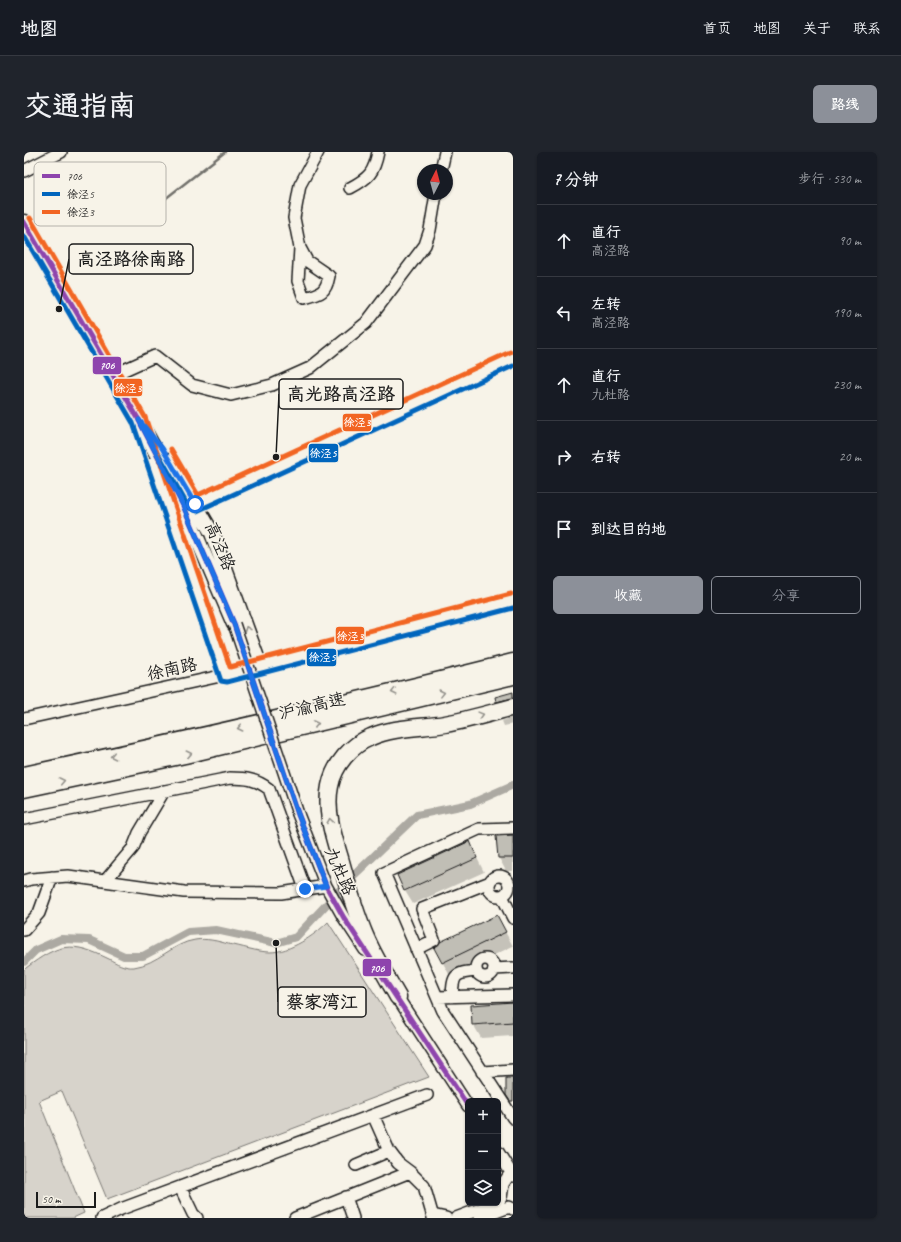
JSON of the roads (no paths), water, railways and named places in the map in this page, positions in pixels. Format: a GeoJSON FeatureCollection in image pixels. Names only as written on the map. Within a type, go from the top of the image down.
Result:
{"type":"FeatureCollection","features":[{"type":"Feature","properties":{"kind":"highway","name":"沪渝高速"},"geometry":{"type":"LineString","coordinates":[[27,774],[189,740],[513,662]]}},
{"type":"Feature","properties":{"kind":"highway","name":"沪渝高速"},"geometry":{"type":"LineString","coordinates":[[24,789],[185,755],[513,676]]}},
{"type":"Feature","properties":{"kind":"highway"},"geometry":{"type":"LineString","coordinates":[[398,997],[364,934],[350,896],[330,822],[328,803],[330,786],[336,770],[346,755],[358,744],[383,732],[458,721],[513,707]]}},
{"type":"Feature","properties":{"kind":"main road","name":"高泾路"},"geometry":{"type":"LineString","coordinates":[[24,222],[139,420],[183,505],[234,624]]}},
{"type":"Feature","properties":{"kind":"main road","name":"高泾路"},"geometry":{"type":"LineString","coordinates":[[139,420],[162,448],[212,533],[260,666]]}},
{"type":"Feature","properties":{"kind":"main road","name":"高泾路"},"geometry":{"type":"LineString","coordinates":[[139,420],[225,675]]}},
{"type":"Feature","properties":{"kind":"street"},"geometry":{"type":"LineString","coordinates":[[42,162],[61,152]]}},
{"type":"Feature","properties":{"kind":"street"},"geometry":{"type":"LineString","coordinates":[[300,248],[294,218],[300,186],[318,152]]}},
{"type":"Feature","properties":{"kind":"street"},"geometry":{"type":"LineString","coordinates":[[350,188],[364,180],[374,169],[378,152]]}},
{"type":"Feature","properties":{"kind":"street"},"geometry":{"type":"LineString","coordinates":[[442,164],[445,152]]}},
{"type":"Feature","properties":{"kind":"street"},"geometry":{"type":"LineString","coordinates":[[24,171],[34,166]]}},
{"type":"Feature","properties":{"kind":"street"},"geometry":{"type":"LineString","coordinates":[[113,375],[155,356],[192,385],[231,394],[272,385],[310,368],[366,324],[425,245],[430,230],[435,200]]}},
{"type":"Feature","properties":{"kind":"street"},"geometry":{"type":"LineString","coordinates":[[195,504],[283,466],[513,358]]}},
{"type":"Feature","properties":{"kind":"street","name":"徐南路"},"geometry":{"type":"LineString","coordinates":[[24,719],[225,675],[513,601]]}},
{"type":"Feature","properties":{"kind":"street","name":"九杜路"},"geometry":{"type":"LineString","coordinates":[[234,624],[298,814],[326,886],[344,918],[398,997],[465,1101]]}},
{"type":"Feature","properties":{"kind":"street"},"geometry":{"type":"LineString","coordinates":[[24,819],[230,778],[248,778],[260,782],[269,789],[305,889]]}},
{"type":"Feature","properties":{"kind":"street"},"geometry":{"type":"LineString","coordinates":[[105,881],[133,848],[139,834],[164,791]]}},
{"type":"Feature","properties":{"kind":"street"},"geometry":{"type":"LineString","coordinates":[[513,828],[480,829],[384,873],[443,1011],[513,1118]]}},
{"type":"Feature","properties":{"kind":"street"},"geometry":{"type":"LineString","coordinates":[[24,881],[68,876],[184,892],[281,893],[326,886]]}},
{"type":"Feature","properties":{"kind":"street"},"geometry":{"type":"LineString","coordinates":[[416,949],[434,940],[422,909],[490,882],[499,876],[509,878],[510,886],[507,893],[502,896],[495,896],[491,891],[490,882]]}},
{"type":"Feature","properties":{"kind":"street"},"geometry":{"type":"LineString","coordinates":[[24,930],[39,913],[52,877]]}},
{"type":"Feature","properties":{"kind":"street"},"geometry":{"type":"LineString","coordinates":[[502,896],[513,918]]}},
{"type":"Feature","properties":{"kind":"street"},"geometry":{"type":"LineString","coordinates":[[452,997],[453,980],[456,975],[461,972],[476,971],[480,975],[486,977],[491,974],[494,969],[513,968]]}},
{"type":"Feature","properties":{"kind":"street"},"geometry":{"type":"LineString","coordinates":[[437,998],[513,995]]}},
{"type":"Feature","properties":{"kind":"street"},"geometry":{"type":"LineString","coordinates":[[482,1072],[513,1070]]}},
{"type":"Feature","properties":{"kind":"street"},"geometry":{"type":"LineString","coordinates":[[102,1218],[121,1209],[427,1095]]}},
{"type":"Feature","properties":{"kind":"street"},"geometry":{"type":"LineString","coordinates":[[374,1115],[389,1151],[398,1164],[410,1172],[424,1186],[433,1218],[437,1216],[446,1218]]}},
{"type":"Feature","properties":{"kind":"street"},"geometry":{"type":"LineString","coordinates":[[356,1165],[389,1151]]}},
{"type":"Feature","properties":{"kind":"street"},"geometry":{"type":"LineString","coordinates":[[501,1157],[512,1174],[503,1184],[501,1198]]}},
{"type":"Feature","properties":{"kind":"street"},"geometry":{"type":"LineString","coordinates":[[295,1218],[410,1172]]}},
{"type":"Feature","properties":{"kind":"street"},"geometry":{"type":"LineString","coordinates":[[180,1187],[193,1214],[197,1218]]}},
{"type":"Feature","properties":{"kind":"street"},"geometry":{"type":"LineString","coordinates":[[346,1197],[353,1218]]}},
{"type":"Feature","properties":{"kind":"street"},"geometry":{"type":"LineString","coordinates":[[456,1218],[487,1206]]}},
{"type":"Feature","properties":{"kind":"street"},"geometry":{"type":"LineString","coordinates":[[480,1218],[509,1207],[513,1209]]}},
{"type":"Feature","properties":{"kind":"waterway"},"geometry":{"type":"LineString","coordinates":[[166,198],[225,152]]}},
{"type":"Feature","properties":{"kind":"waterway"},"geometry":{"type":"LineString","coordinates":[[24,962],[36,950],[61,939],[89,940],[124,956],[143,956],[188,932],[216,930],[276,943],[296,937],[352,877],[417,815],[470,804],[513,785]]}},
{"type":"Feature","properties":{"kind":"place","name":"高泾路徐南路"},"geometry":{"type":"Point","coordinates":[59,309]}},
{"type":"Feature","properties":{"kind":"place","name":"高光路高泾路"},"geometry":{"type":"Point","coordinates":[276,457]}},
{"type":"Feature","properties":{"kind":"place","name":"蔡家湾江"},"geometry":{"type":"Point","coordinates":[276,943]}}]}
